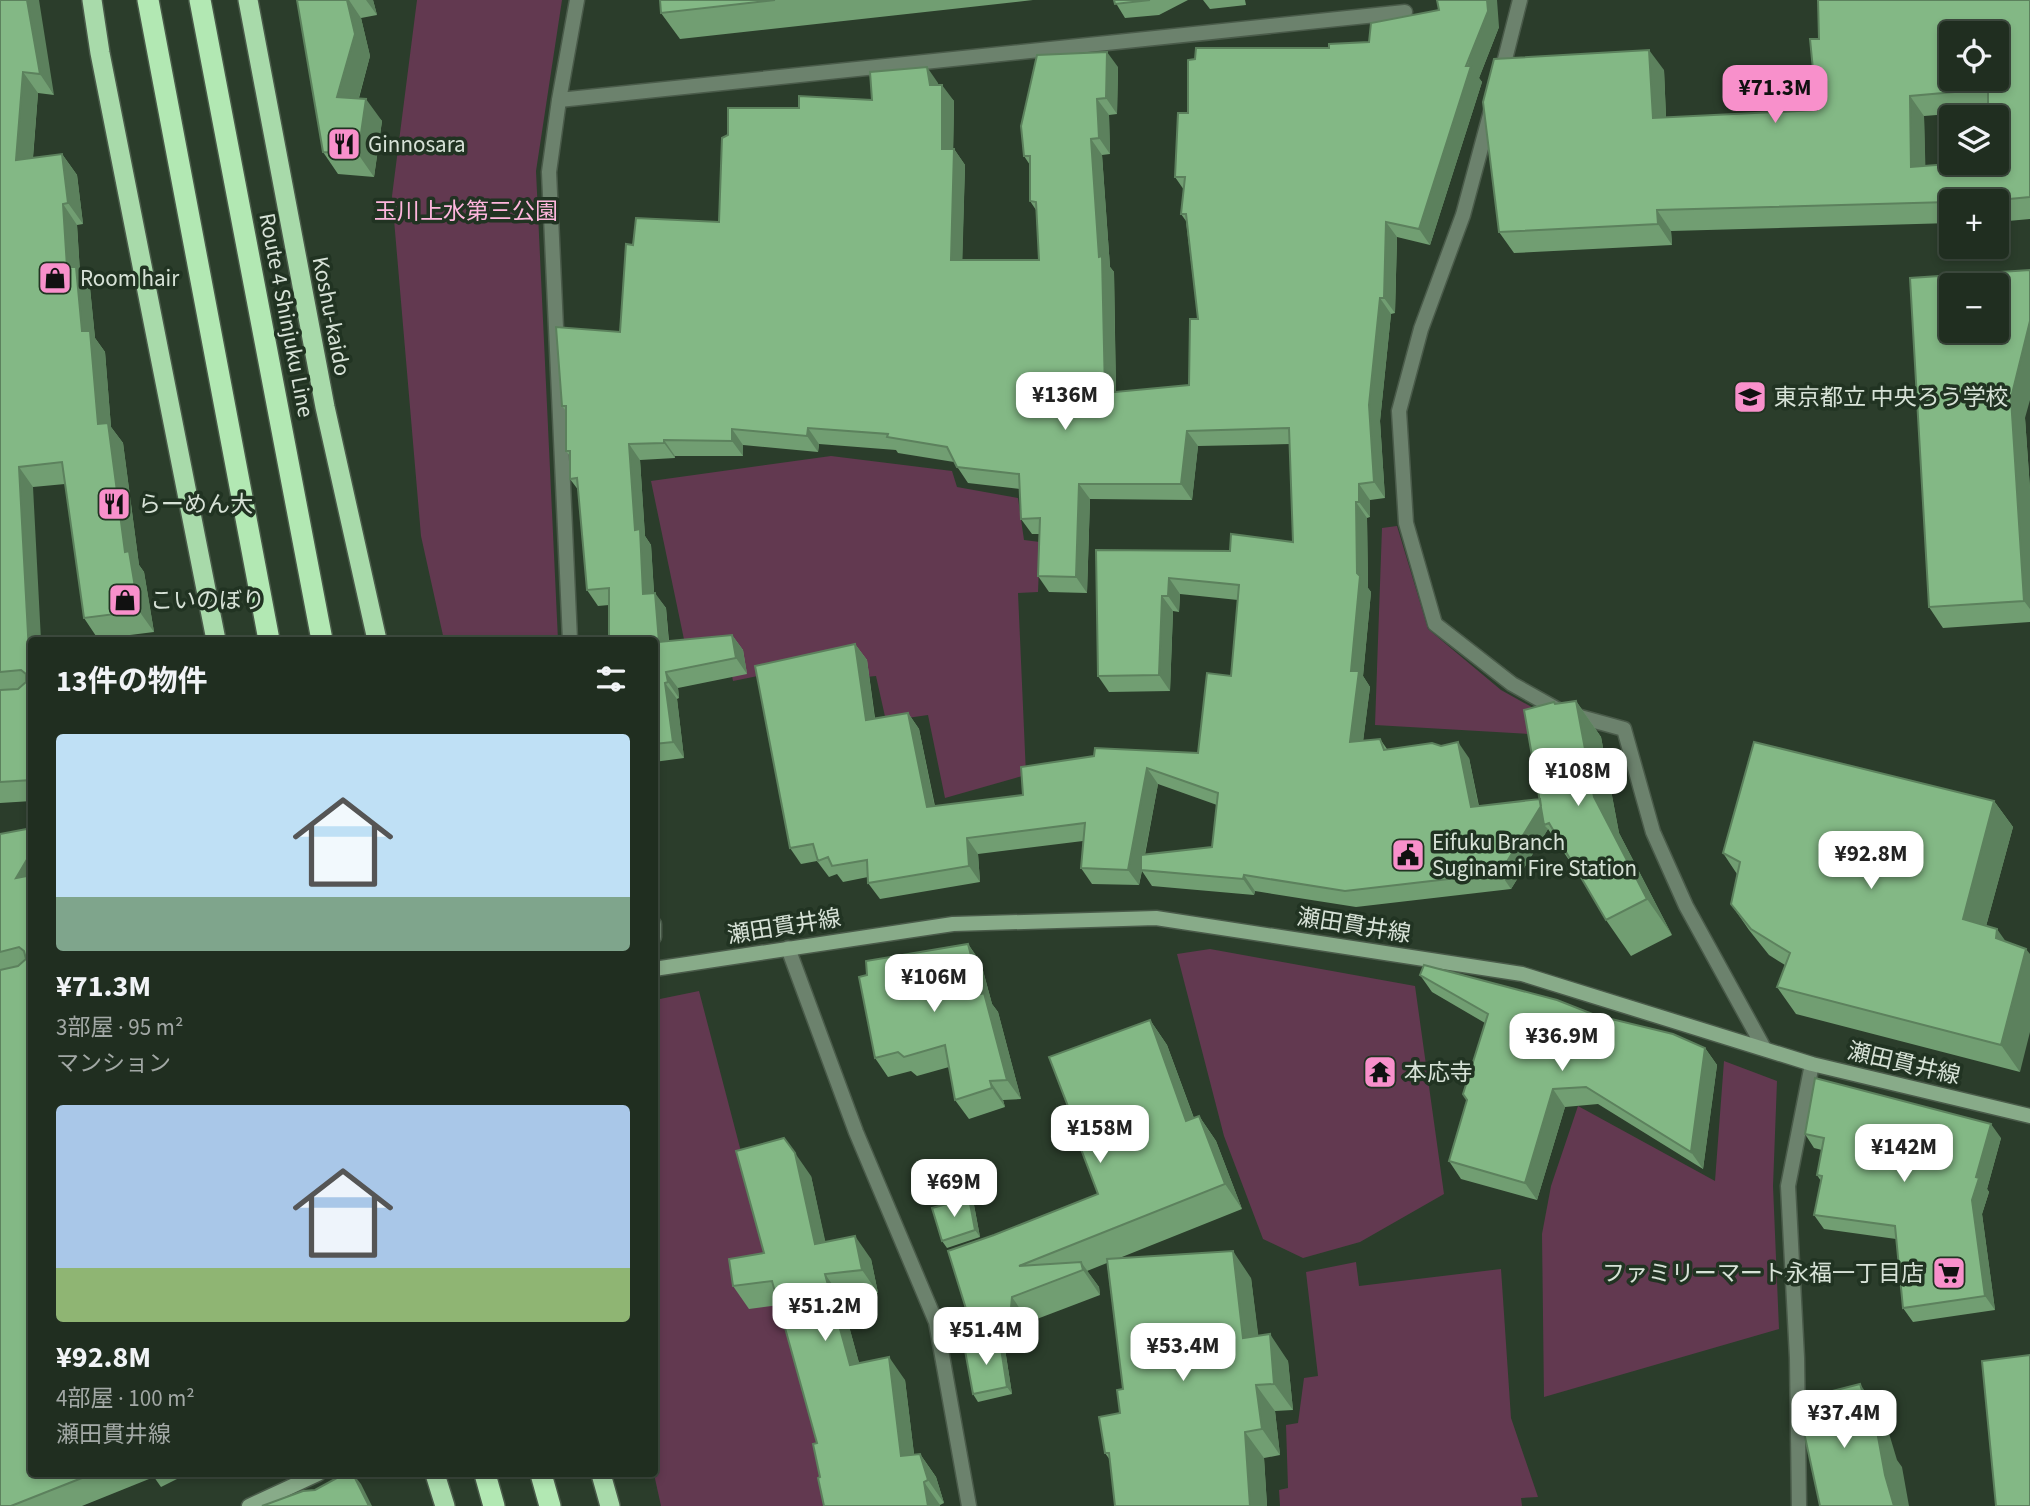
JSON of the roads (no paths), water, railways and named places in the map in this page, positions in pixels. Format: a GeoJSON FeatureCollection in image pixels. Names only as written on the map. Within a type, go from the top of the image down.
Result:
{"type":"FeatureCollection","features":[{"type":"Feature","properties":{"kind":"highway"},"geometry":{"type":"LineString","coordinates":[[92,0],[215,637]]}},
{"type":"Feature","properties":{"kind":"highway"},"geometry":{"type":"LineString","coordinates":[[148,0],[268,637]]}},
{"type":"Feature","properties":{"kind":"highway","name":"Route 4 Shinjuku Line"},"geometry":{"type":"LineString","coordinates":[[200,0],[321,637]]}},
{"type":"Feature","properties":{"kind":"highway","name":"Koshu-kaido"},"geometry":{"type":"LineString","coordinates":[[248,0],[325,407],[376,637]]}},
{"type":"Feature","properties":{"kind":"highway"},"geometry":{"type":"LineString","coordinates":[[436,1477],[445,1506]]}},
{"type":"Feature","properties":{"kind":"highway"},"geometry":{"type":"LineString","coordinates":[[486,1477],[494,1506]]}},
{"type":"Feature","properties":{"kind":"highway"},"geometry":{"type":"LineString","coordinates":[[602,1477],[610,1506]]}},
{"type":"Feature","properties":{"kind":"highway"},"geometry":{"type":"LineString","coordinates":[[542,1478],[552,1506]]}},
{"type":"Feature","properties":{"kind":"main road","name":"瀬田貫井線"},"geometry":{"type":"LineString","coordinates":[[658,968],[953,924],[1156,918],[1522,974],[1812,1064],[2030,1116]]}},
{"type":"Feature","properties":{"kind":"main road"},"geometry":{"type":"LineString","coordinates":[[249,1506],[312,1477]]}},
{"type":"Feature","properties":{"kind":"street"},"geometry":{"type":"LineString","coordinates":[[570,637],[549,172],[577,0]]}},
{"type":"Feature","properties":{"kind":"street"},"geometry":{"type":"LineString","coordinates":[[1520,0],[1463,215],[1421,329],[1399,411],[1406,523],[1435,624],[1512,684],[1562,712],[1624,729],[1653,832],[1686,906],[1764,1048]]}},
{"type":"Feature","properties":{"kind":"street"},"geometry":{"type":"LineString","coordinates":[[559,100],[1405,12]]}},
{"type":"Feature","properties":{"kind":"street"},"geometry":{"type":"LineString","coordinates":[[788,948],[856,1132],[936,1322],[969,1506]]}},
{"type":"Feature","properties":{"kind":"street"},"geometry":{"type":"LineString","coordinates":[[1798,1506],[1797,1358],[1787,1186],[1812,1064]]}},
{"type":"Feature","properties":{"kind":"place","name":"Ginnosara"},"geometry":{"type":"Point","coordinates":[344,144]}},
{"type":"Feature","properties":{"kind":"place","name":"Room hair"},"geometry":{"type":"Point","coordinates":[55,278]}},
{"type":"Feature","properties":{"kind":"place","name":"東京都立 中央ろう学校"},"geometry":{"type":"Point","coordinates":[1750,397]}},
{"type":"Feature","properties":{"kind":"place","name":"らーめん大"},"geometry":{"type":"Point","coordinates":[114,504]}},
{"type":"Feature","properties":{"kind":"place","name":"こいのぼり"},"geometry":{"type":"Point","coordinates":[125,600]}},
{"type":"Feature","properties":{"kind":"place","name":"Eifuku Branch Suginami Fire Station"},"geometry":{"type":"Point","coordinates":[1408,855]}},
{"type":"Feature","properties":{"kind":"place","name":"本応寺"},"geometry":{"type":"Point","coordinates":[1380,1072]}},
{"type":"Feature","properties":{"kind":"place","name":"ファミリーマート永福一丁目店"},"geometry":{"type":"Point","coordinates":[1949,1273]}},
{"type":"Feature","properties":{"kind":"park label","name":"玉川上水第三公園"},"geometry":{"type":"Point","coordinates":[466,211]}}]}
